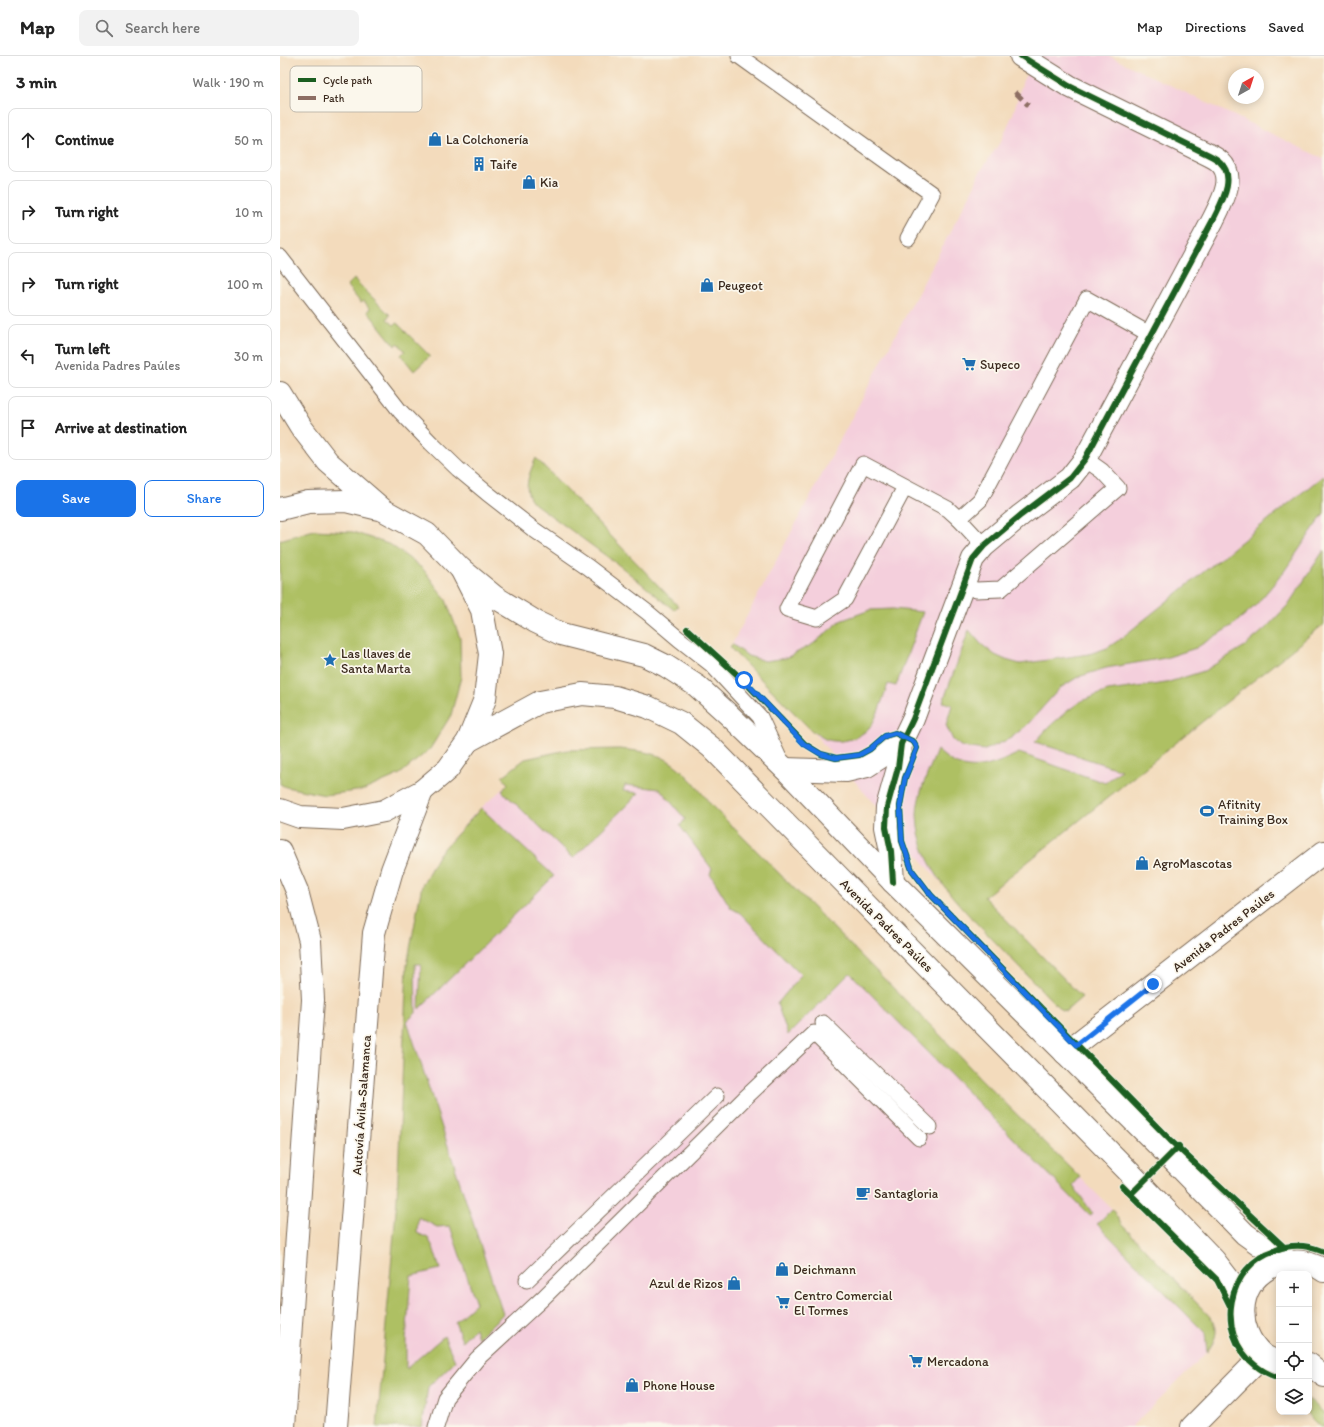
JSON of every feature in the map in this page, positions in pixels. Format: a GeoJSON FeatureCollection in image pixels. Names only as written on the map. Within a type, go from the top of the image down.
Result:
{"type":"FeatureCollection","features":[{"type":"Feature","properties":{"kind":"main road"},"geometry":{"type":"LineString","coordinates":[[893,882],[891,851],[886,828],[887,807],[898,768],[901,744],[913,719],[973,559],[984,546],[1021,515],[1070,478],[1085,459],[1210,226],[1225,195],[1228,182],[1226,171],[1220,162],[1209,155],[1069,86],[1021,56]]}},
{"type":"Feature","properties":{"kind":"main road"},"geometry":{"type":"LineString","coordinates":[[280,393],[301,427],[328,462],[383,510],[427,534],[461,569],[495,597],[536,622],[561,634],[644,655],[666,666],[697,686],[730,715],[893,882],[1165,1152],[1245,1234],[1270,1252],[1289,1261]]}},
{"type":"Feature","properties":{"kind":"main road"},"geometry":{"type":"LineString","coordinates":[[280,509],[308,502],[346,501],[383,510]]}},
{"type":"Feature","properties":{"kind":"main road"},"geometry":{"type":"LineString","coordinates":[[280,810],[300,817],[343,820],[384,811],[422,791],[448,769],[468,741],[485,699],[490,654],[482,610],[461,569]]}},
{"type":"Feature","properties":{"kind":"main road","name":"Avenida Padres Paúles"},"geometry":{"type":"LineString","coordinates":[[468,741],[540,702],[582,694],[615,697],[648,707],[681,723],[712,748],[1133,1176],[1214,1260],[1244,1299]]}},
{"type":"Feature","properties":{"kind":"main road"},"geometry":{"type":"LineString","coordinates":[[784,769],[846,771],[867,766],[901,744]]}},
{"type":"Feature","properties":{"kind":"main road","name":"Autovía Ávila-Salamanca"},"geometry":{"type":"LineString","coordinates":[[336,1427],[374,932],[392,870],[422,791]]}},
{"type":"Feature","properties":{"kind":"main road"},"geometry":{"type":"LineString","coordinates":[[280,851],[297,892],[310,941],[313,1000],[284,1427]]}},
{"type":"Feature","properties":{"kind":"main road","name":"Avenida Padres Paúles"},"geometry":{"type":"LineString","coordinates":[[1065,1053],[1324,852]]}},
{"type":"Feature","properties":{"kind":"main road"},"geometry":{"type":"LineString","coordinates":[[1192,1427],[1271,1359],[1250,1340],[1243,1320],[1244,1299],[1254,1281],[1269,1268],[1289,1261],[1313,1264],[1324,1271]]}},
{"type":"Feature","properties":{"kind":"main road"},"geometry":{"type":"LineString","coordinates":[[280,1386],[290,1343]]}},
{"type":"Feature","properties":{"kind":"main road"},"geometry":{"type":"LineString","coordinates":[[1312,1362],[1324,1356]]}},
{"type":"Feature","properties":{"kind":"main road"},"geometry":{"type":"LineString","coordinates":[[1312,1366],[1324,1376]]}},
{"type":"Feature","properties":{"kind":"lane"},"geometry":{"type":"LineString","coordinates":[[740,56],[932,194],[908,238]]}},
{"type":"Feature","properties":{"kind":"lane"},"geometry":{"type":"LineString","coordinates":[[280,257],[405,416],[458,469],[487,493],[533,529],[588,567],[711,664],[760,717],[784,769]]}},
{"type":"Feature","properties":{"kind":"lane"},"geometry":{"type":"LineString","coordinates":[[960,519],[980,500],[1087,299],[1151,335]]}},
{"type":"Feature","properties":{"kind":"lane"},"geometry":{"type":"LineString","coordinates":[[962,585],[976,590],[1001,589],[1118,488],[1102,470],[1085,459]]}},
{"type":"Feature","properties":{"kind":"lane"},"geometry":{"type":"LineString","coordinates":[[905,487],[845,599],[818,618],[787,609],[863,464],[948,509],[960,519],[984,546]]}},
{"type":"Feature","properties":{"kind":"lane"},"geometry":{"type":"LineString","coordinates":[[819,1028],[930,1127]]}},
{"type":"Feature","properties":{"kind":"lane"},"geometry":{"type":"LineString","coordinates":[[819,1028],[919,1138]]}},
{"type":"Feature","properties":{"kind":"lane"},"geometry":{"type":"LineString","coordinates":[[436,1427],[445,1398],[477,1359],[543,1298],[734,1108],[819,1028]]}},
{"type":"Feature","properties":{"kind":"lane"},"geometry":{"type":"LineString","coordinates":[[527,1280],[717,1096]]}},
{"type":"Feature","properties":{"kind":"shaded area"},"geometry":{"type":"Polygon","coordinates":[[[1037,56],[1109,56],[1324,159],[1324,624],[984,897],[967,913],[812,731],[730,648],[976,183],[978,175],[1001,141],[1013,114],[1023,80],[1037,56]]]}},
{"type":"Feature","properties":{"kind":"shaded area","name":"Centro Comercial El Tormes"},"geometry":{"type":"Polygon","coordinates":[[[619,749],[654,754],[672,763],[690,778],[712,806],[942,1037],[979,1077],[1112,1209],[1121,1224],[1214,1321],[1217,1328],[1214,1343],[1207,1352],[1131,1427],[377,1427],[397,1199],[407,965],[422,885],[439,854],[475,813],[508,784],[502,777],[525,759],[567,750],[619,749]]]}},
{"type":"Feature","properties":{"kind":"green space"},"geometry":{"type":"Polygon","coordinates":[[[354,279],[390,315],[387,319],[394,325],[397,323],[430,356],[414,371],[401,355],[405,351],[398,343],[395,346],[367,311],[370,309],[364,301],[361,303],[347,286],[354,279]]]}},
{"type":"Feature","properties":{"kind":"green space"},"geometry":{"type":"Polygon","coordinates":[[[536,458],[678,606],[674,610],[620,566],[535,504],[528,494],[527,488],[529,476],[536,458]]]}},
{"type":"Feature","properties":{"kind":"green space"},"geometry":{"type":"Polygon","coordinates":[[[1324,475],[1324,513],[1283,573],[1255,606],[1233,625],[1196,648],[1165,658],[1106,668],[1078,677],[1060,688],[1027,725],[1011,738],[985,750],[962,747],[953,740],[946,725],[952,705],[943,702],[969,630],[981,644],[995,655],[1020,664],[1089,654],[1107,648],[1119,640],[1324,475]]]}},
{"type":"Feature","properties":{"kind":"green space"},"geometry":{"type":"Polygon","coordinates":[[[314,530],[353,532],[391,545],[423,569],[446,600],[460,638],[461,677],[451,715],[430,749],[400,774],[364,790],[325,795],[286,787],[280,784],[280,540],[314,530]]]}},
{"type":"Feature","properties":{"kind":"green space"},"geometry":{"type":"Polygon","coordinates":[[[1324,550],[1324,624],[984,897],[1082,997],[1066,1011],[1061,1010],[957,902],[944,886],[925,852],[919,834],[917,814],[921,790],[937,750],[954,763],[973,767],[989,765],[1019,753],[1105,783],[1121,770],[1035,742],[1050,726],[1081,701],[1108,691],[1166,683],[1204,671],[1245,646],[1265,629],[1288,605],[1324,550]]]}},
{"type":"Feature","properties":{"kind":"green space"},"geometry":{"type":"Polygon","coordinates":[[[893,609],[923,612],[896,686],[888,684],[881,705],[868,729],[863,733],[845,741],[831,741],[812,731],[730,648],[732,644],[748,656],[765,661],[786,658],[813,644],[840,621],[870,610],[893,609]]]}},
{"type":"Feature","properties":{"kind":"green space"},"geometry":{"type":"Polygon","coordinates":[[[619,749],[653,754],[662,757],[679,768],[700,790],[712,806],[942,1037],[979,1077],[1080,1177],[1073,1185],[1093,1214],[1090,1216],[850,973],[788,1035],[777,1004],[801,975],[740,913],[731,908],[710,874],[712,869],[680,826],[685,819],[660,789],[625,785],[623,791],[639,793],[573,858],[502,791],[508,784],[502,777],[525,759],[567,750],[619,749]]]}},
{"type":"Feature","properties":{"kind":"green space"},"geometry":{"type":"Polygon","coordinates":[[[481,808],[554,876],[419,1009],[421,964],[415,964],[416,1013],[407,1021],[503,1314],[478,1338],[475,1328],[462,1341],[455,1322],[476,1303],[450,1226],[437,1227],[418,1217],[417,1233],[428,1238],[433,1247],[440,1269],[411,1276],[406,1340],[406,1369],[444,1336],[455,1361],[428,1387],[422,1427],[377,1427],[397,1199],[407,965],[422,885],[439,854],[481,808]]]}},
{"type":"Feature","properties":{"kind":"green space"},"geometry":{"type":"Polygon","coordinates":[[[1112,1209],[1121,1224],[1214,1321],[1216,1333],[1212,1345],[1207,1352],[1205,1333],[1097,1224],[1112,1209]]]}},
{"type":"Feature","properties":{"kind":"green space"},"geometry":{"type":"Polygon","coordinates":[[[1312,1402],[1324,1413],[1324,1427],[1320,1427],[1308,1415],[1312,1415],[1312,1402]]]}},
{"type":"Feature","properties":{"kind":"marked path"},"geometry":{"type":"LineString","coordinates":[[1015,92],[1028,105]]}},
{"type":"Feature","properties":{"kind":"cycle path"},"geometry":{"type":"LineString","coordinates":[[893,882],[891,851],[886,827],[887,807],[898,768],[901,744],[913,719],[973,559],[984,546],[1021,515],[1070,478],[1085,459],[1213,220],[1226,191],[1227,175],[1225,168],[1215,158],[1069,86],[1021,56]]}},
{"type":"Feature","properties":{"kind":"cycle path"},"geometry":{"type":"LineString","coordinates":[[687,629],[743,680],[805,744],[821,754],[836,758],[859,755],[870,749],[885,736],[895,733],[914,742],[917,748],[905,778],[900,806],[902,841],[912,870],[931,895],[1170,1140],[1284,1247]]}},
{"type":"Feature","properties":{"kind":"cycle path"},"geometry":{"type":"LineString","coordinates":[[1131,1194],[1179,1146]]}},
{"type":"Feature","properties":{"kind":"cycle path"},"geometry":{"type":"LineString","coordinates":[[1122,1186],[1217,1280],[1230,1306]]}},
{"type":"Feature","properties":{"kind":"cycle path"},"geometry":{"type":"LineString","coordinates":[[1276,1377],[1266,1373],[1255,1365],[1242,1351],[1234,1336],[1231,1319],[1232,1301],[1237,1285],[1246,1270],[1259,1258],[1276,1250],[1301,1246],[1311,1247],[1324,1252]]}},
{"type":"Feature","properties":{"kind":"place","name":"La Colchonería"},"geometry":{"type":"Point","coordinates":[435,139]}},
{"type":"Feature","properties":{"kind":"place","name":"Taife"},"geometry":{"type":"Point","coordinates":[479,164]}},
{"type":"Feature","properties":{"kind":"place","name":"Kia"},"geometry":{"type":"Point","coordinates":[529,182]}},
{"type":"Feature","properties":{"kind":"place","name":"Peugeot"},"geometry":{"type":"Point","coordinates":[707,285]}},
{"type":"Feature","properties":{"kind":"place","name":"Supeco"},"geometry":{"type":"Point","coordinates":[969,364]}},
{"type":"Feature","properties":{"kind":"place","name":"Las llaves de Santa Marta"},"geometry":{"type":"Point","coordinates":[330,660]}},
{"type":"Feature","properties":{"kind":"place","name":"Afitnity Training Box"},"geometry":{"type":"Point","coordinates":[1207,811]}},
{"type":"Feature","properties":{"kind":"place","name":"AgroMascotas"},"geometry":{"type":"Point","coordinates":[1142,863]}},
{"type":"Feature","properties":{"kind":"place","name":"Santagloria"},"geometry":{"type":"Point","coordinates":[863,1193]}},
{"type":"Feature","properties":{"kind":"place","name":"Deichmann"},"geometry":{"type":"Point","coordinates":[782,1269]}},
{"type":"Feature","properties":{"kind":"place","name":"Azul de Rizos"},"geometry":{"type":"Point","coordinates":[734,1283]}},
{"type":"Feature","properties":{"kind":"place","name":"Centro Comercial El Tormes"},"geometry":{"type":"Point","coordinates":[783,1302]}},
{"type":"Feature","properties":{"kind":"place","name":"Mercadona"},"geometry":{"type":"Point","coordinates":[916,1361]}},
{"type":"Feature","properties":{"kind":"place","name":"Phone House"},"geometry":{"type":"Point","coordinates":[632,1385]}},
{"type":"Feature","properties":{"kind":"route"},"geometry":{"type":"LineString","coordinates":[[744,680],[804,744],[821,754],[836,758],[859,755],[870,749],[885,736],[895,733],[914,742],[917,748],[905,778],[900,806],[902,841],[912,870],[931,895],[1076,1045],[1153,984]]}}]}
